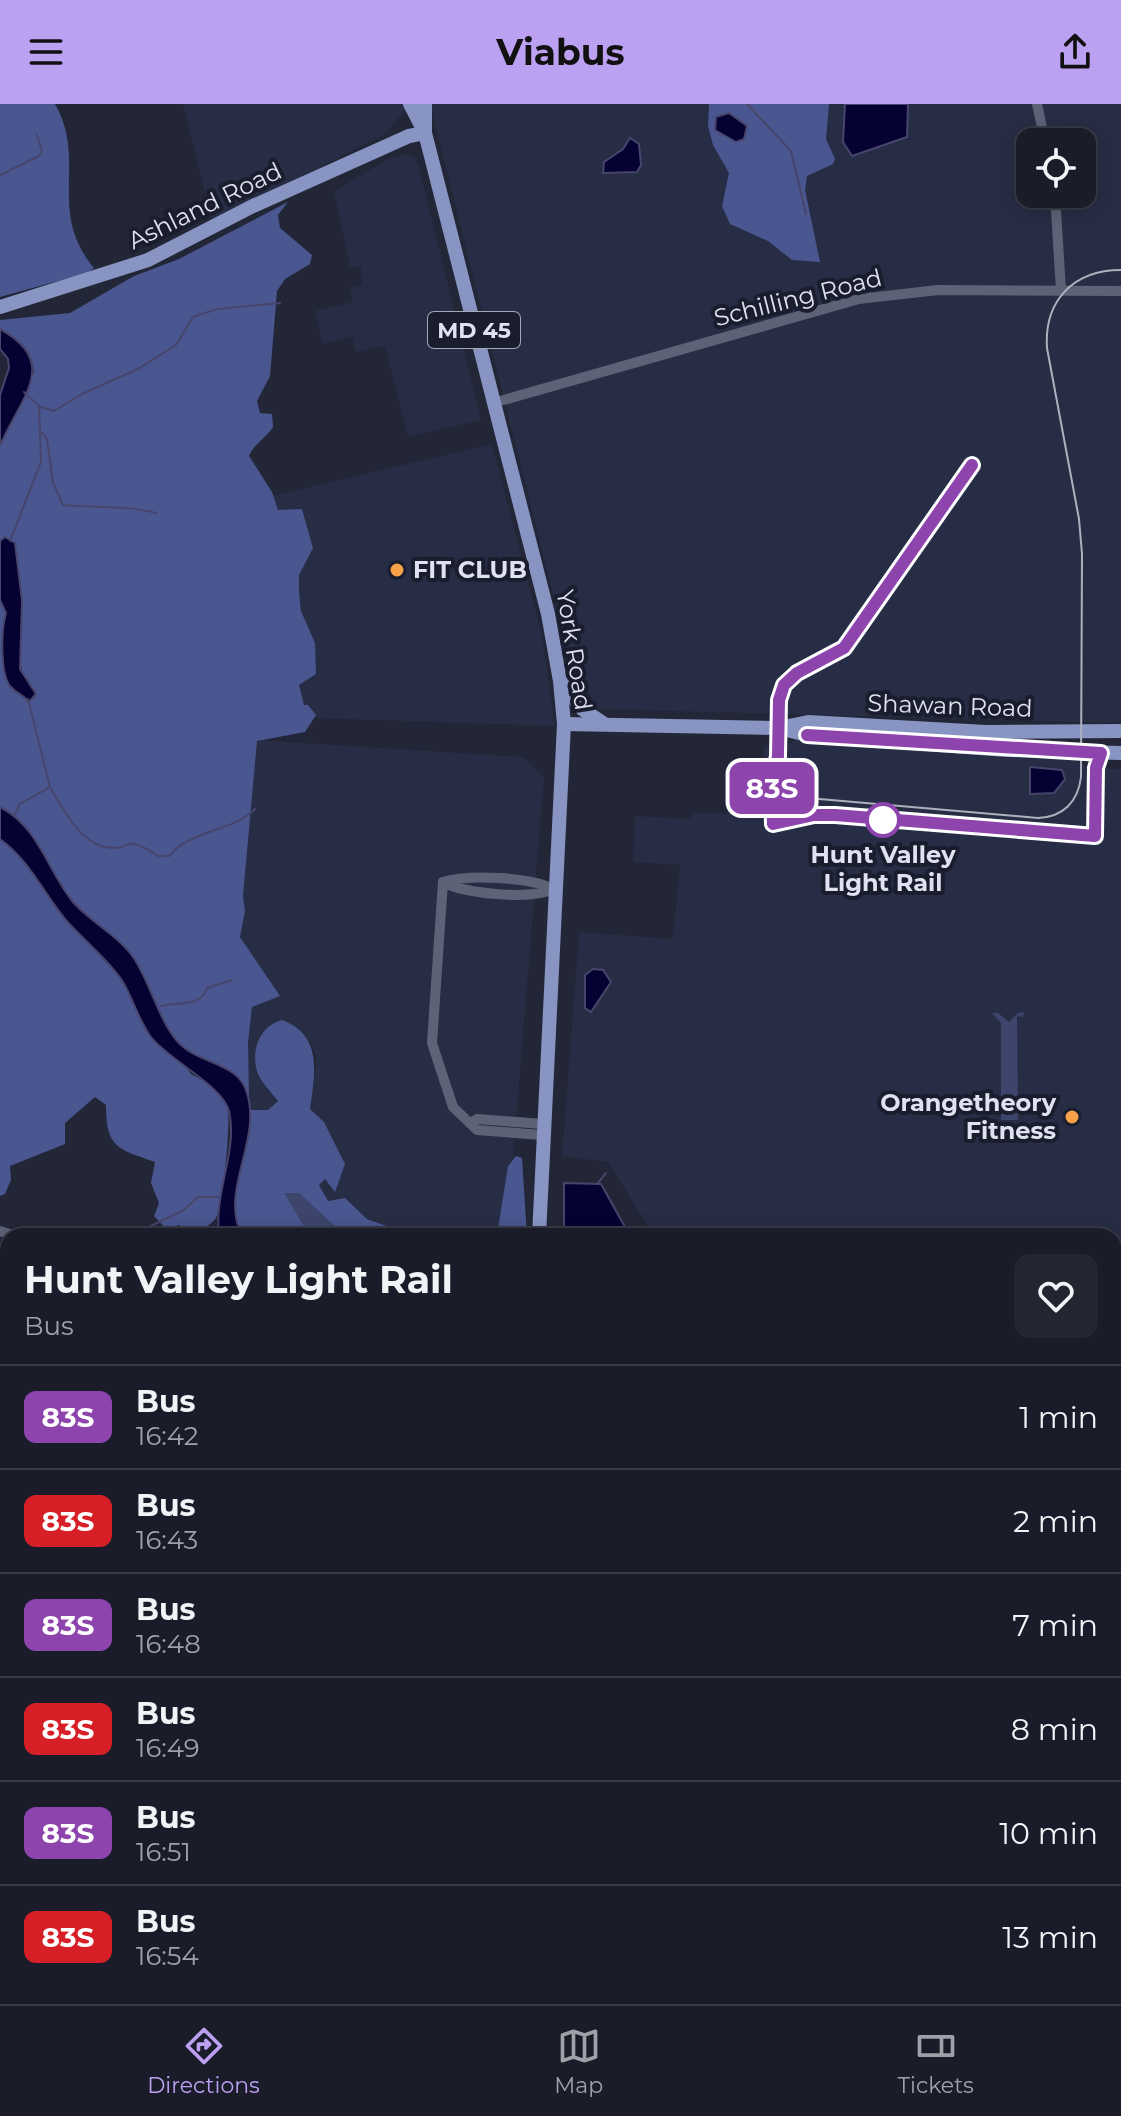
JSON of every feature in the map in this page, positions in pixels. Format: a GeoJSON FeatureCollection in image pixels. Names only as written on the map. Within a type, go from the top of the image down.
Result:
{"type":"FeatureCollection","features":[{"type":"Feature","properties":{"kind":"main road","name":"York Road"},"geometry":{"type":"LineString","coordinates":[[410,104],[425,133],[540,580],[560,681],[564,724],[539,1228]]}},
{"type":"Feature","properties":{"kind":"main road","name":"York Road"},"geometry":{"type":"LineString","coordinates":[[425,104],[425,133]]}},
{"type":"Feature","properties":{"kind":"main road","name":"Ashland Road"},"geometry":{"type":"LineString","coordinates":[[0,307],[148,260],[304,183],[409,136],[425,133]]}},
{"type":"Feature","properties":{"kind":"main road"},"geometry":{"type":"LineString","coordinates":[[560,681],[582,709],[607,725]]}},
{"type":"Feature","properties":{"kind":"main road","name":"Shawan Road"},"geometry":{"type":"LineString","coordinates":[[564,724],[779,728],[808,722],[1121,753]]}},
{"type":"Feature","properties":{"kind":"main road","name":"Shawan Road"},"geometry":{"type":"LineString","coordinates":[[946,738],[1121,731]]}},
{"type":"Feature","properties":{"kind":"street"},"geometry":{"type":"LineString","coordinates":[[1037,104],[1042,128]]}},
{"type":"Feature","properties":{"kind":"street"},"geometry":{"type":"LineString","coordinates":[[1056,208],[1061,290]]}},
{"type":"Feature","properties":{"kind":"street","name":"Schilling Road"},"geometry":{"type":"LineString","coordinates":[[493,403],[859,299],[938,290],[1121,291]]}},
{"type":"Feature","properties":{"kind":"street"},"geometry":{"type":"LineString","coordinates":[[542,1129],[477,1119],[470,1123],[453,1107],[432,1043],[443,882],[456,889],[537,896],[554,889]]}},
{"type":"Feature","properties":{"kind":"shaded area"},"geometry":{"type":"Polygon","coordinates":[[[0,104],[55,104],[68,146],[72,226],[80,247],[94,268],[87,273],[0,297],[0,104]]]}},
{"type":"Feature","properties":{"kind":"shaded area"},"geometry":{"type":"Polygon","coordinates":[[[183,104],[403,104],[405,110],[385,134],[212,222],[183,104]]]}},
{"type":"Feature","properties":{"kind":"shaded area"},"geometry":{"type":"Polygon","coordinates":[[[430,104],[1121,104],[1121,723],[598,709],[569,658],[430,104]]]}},
{"type":"Feature","properties":{"kind":"shaded area"},"geometry":{"type":"Polygon","coordinates":[[[709,104],[829,104],[826,139],[835,159],[833,164],[807,176],[805,190],[820,262],[792,260],[768,241],[730,224],[722,206],[729,173],[713,145],[708,126],[709,104]]]}},
{"type":"Feature","properties":{"kind":"shaded area"},"geometry":{"type":"Polygon","coordinates":[[[845,104],[908,104],[907,137],[852,156],[843,142],[845,104]]]}},
{"type":"Feature","properties":{"kind":"shaded area"},"geometry":{"type":"Polygon","coordinates":[[[729,113],[747,126],[744,139],[736,142],[715,130],[716,117],[729,113]]]}},
{"type":"Feature","properties":{"kind":"shaded area"},"geometry":{"type":"Polygon","coordinates":[[[630,138],[639,144],[641,165],[637,172],[603,173],[604,162],[623,149],[630,138]]]}},
{"type":"Feature","properties":{"kind":"shaded area"},"geometry":{"type":"Polygon","coordinates":[[[406,154],[414,157],[419,167],[481,420],[408,437],[385,346],[356,352],[352,336],[323,344],[315,311],[353,302],[350,288],[362,285],[361,266],[350,267],[334,191],[385,161],[406,154]]]}},
{"type":"Feature","properties":{"kind":"shaded area"},"geometry":{"type":"Polygon","coordinates":[[[288,202],[278,215],[280,228],[312,255],[310,264],[285,279],[277,291],[270,376],[257,401],[260,413],[272,414],[273,427],[249,456],[272,492],[278,510],[302,509],[313,548],[299,575],[299,592],[301,611],[315,643],[316,674],[299,685],[304,705],[308,705],[316,715],[305,732],[257,741],[243,896],[245,911],[240,937],[280,996],[252,1007],[248,1043],[249,1096],[235,1077],[178,1042],[130,952],[74,902],[33,837],[13,815],[0,807],[0,600],[6,613],[3,651],[12,689],[36,694],[21,666],[18,567],[5,538],[0,541],[0,446],[34,372],[28,351],[0,329],[0,320],[70,313],[134,276],[179,259],[288,202]]]}},
{"type":"Feature","properties":{"kind":"shaded area"},"geometry":{"type":"Polygon","coordinates":[[[0,329],[19,342],[29,355],[32,369],[25,397],[0,446],[0,395],[9,368],[8,359],[0,349],[0,329]]]}},
{"type":"Feature","properties":{"kind":"shaded area"},"geometry":{"type":"Polygon","coordinates":[[[492,444],[542,635],[555,726],[258,716],[267,497],[492,444]]]}},
{"type":"Feature","properties":{"kind":"shaded area"},"geometry":{"type":"Polygon","coordinates":[[[5,537],[15,543],[22,601],[20,669],[36,694],[29,702],[10,686],[3,662],[6,613],[0,600],[0,541],[5,537]]]}},
{"type":"Feature","properties":{"kind":"shaded area"},"geometry":{"type":"Polygon","coordinates":[[[798,737],[1007,758],[1071,759],[1090,768],[1121,769],[1121,1228],[649,1228],[608,1162],[562,1156],[579,932],[673,939],[680,865],[633,862],[635,816],[690,819],[691,813],[761,814],[764,746],[787,746],[798,737]]]}},
{"type":"Feature","properties":{"kind":"shaded area"},"geometry":{"type":"Polygon","coordinates":[[[257,740],[523,757],[544,777],[513,1158],[508,1166],[498,1228],[392,1228],[367,1219],[345,1198],[328,1201],[319,1185],[325,1179],[335,1191],[333,1144],[324,1122],[310,1109],[317,1059],[310,1041],[282,1020],[270,1024],[278,1101],[268,1110],[248,1110],[248,1043],[252,1007],[279,996],[240,937],[245,911],[243,896],[257,740]]]}},
{"type":"Feature","properties":{"kind":"shaded area"},"geometry":{"type":"Polygon","coordinates":[[[1030,767],[1062,770],[1065,779],[1054,793],[1030,794],[1030,767]]]}},
{"type":"Feature","properties":{"kind":"shaded area"},"geometry":{"type":"Polygon","coordinates":[[[0,807],[33,837],[73,902],[129,951],[177,1041],[196,1055],[226,1069],[242,1083],[250,1111],[235,1201],[239,1228],[219,1228],[231,1141],[229,1111],[225,1102],[151,1037],[117,974],[65,919],[28,866],[0,839],[0,807]]]}},
{"type":"Feature","properties":{"kind":"shaded area"},"geometry":{"type":"Polygon","coordinates":[[[0,839],[11,847],[44,886],[61,913],[121,979],[191,1074],[221,1096],[227,1107],[228,1129],[221,1199],[216,1218],[206,1228],[184,1228],[179,1225],[165,1228],[154,1216],[159,1203],[151,1183],[155,1162],[117,1145],[108,1130],[106,1105],[95,1097],[65,1123],[65,1144],[10,1166],[11,1180],[5,1194],[0,1196],[0,839]]]}},
{"type":"Feature","properties":{"kind":"shaded area"},"geometry":{"type":"Polygon","coordinates":[[[593,969],[603,970],[611,982],[591,1012],[585,1008],[585,975],[593,969]]]}},
{"type":"Feature","properties":{"kind":"shaded area"},"geometry":{"type":"Polygon","coordinates":[[[1024,1012],[1023,1017],[1017,1016],[1018,1120],[1001,1120],[1001,1023],[992,1013],[998,1013],[1009,1022],[1018,1013],[1024,1012]]]}},
{"type":"Feature","properties":{"kind":"shaded area"},"geometry":{"type":"Polygon","coordinates":[[[282,1020],[295,1027],[310,1046],[314,1082],[310,1109],[324,1122],[345,1164],[335,1192],[325,1179],[319,1185],[328,1201],[345,1198],[367,1219],[392,1228],[336,1228],[299,1193],[284,1193],[305,1228],[239,1228],[236,1190],[248,1110],[268,1110],[278,1101],[258,1074],[255,1057],[258,1041],[274,1023],[282,1020]]]}},
{"type":"Feature","properties":{"kind":"shaded area"},"geometry":{"type":"Polygon","coordinates":[[[516,1156],[522,1158],[526,1228],[498,1228],[508,1166],[516,1156]]]}},
{"type":"Feature","properties":{"kind":"shaded area"},"geometry":{"type":"Polygon","coordinates":[[[564,1183],[601,1184],[626,1228],[564,1228],[564,1183]]]}},
{"type":"Feature","properties":{"kind":"shaded area"},"geometry":{"type":"Polygon","coordinates":[[[283,1193],[299,1193],[336,1228],[305,1228],[283,1193]]]}},
{"type":"Feature","properties":{"kind":"waterway"},"geometry":{"type":"LineString","coordinates":[[747,104],[791,151],[806,214]]}},
{"type":"Feature","properties":{"kind":"waterway"},"geometry":{"type":"LineString","coordinates":[[0,175],[39,156],[42,151],[37,135]]}},
{"type":"Feature","properties":{"kind":"waterway"},"geometry":{"type":"LineString","coordinates":[[41,407],[54,411],[82,394],[138,369],[176,345],[193,317],[217,309],[280,303]]}},
{"type":"Feature","properties":{"kind":"waterway"},"geometry":{"type":"LineString","coordinates":[[10,541],[41,462],[39,406],[24,392]]}},
{"type":"Feature","properties":{"kind":"waterway"},"geometry":{"type":"LineString","coordinates":[[42,433],[47,439],[53,483],[63,505],[156,513]]}},
{"type":"Feature","properties":{"kind":"waterway"},"geometry":{"type":"LineString","coordinates":[[28,699],[50,787]]}},
{"type":"Feature","properties":{"kind":"waterway"},"geometry":{"type":"LineString","coordinates":[[15,814],[20,804],[50,787],[72,823],[96,844],[114,848],[132,844],[158,856],[169,856],[188,841],[235,823],[255,809]]}},
{"type":"Feature","properties":{"kind":"waterway"},"geometry":{"type":"LineString","coordinates":[[161,1006],[194,1001],[207,988],[232,980]]}},
{"type":"Feature","properties":{"kind":"waterway"},"geometry":{"type":"LineString","coordinates":[[597,1184],[606,1173]]}},
{"type":"Feature","properties":{"kind":"waterway"},"geometry":{"type":"LineString","coordinates":[[147,1228],[184,1210],[198,1197],[218,1197]]}},
{"type":"Feature","properties":{"kind":"tram line"},"geometry":{"type":"LineString","coordinates":[[785,796],[1038,818],[1055,815],[1073,801],[1081,777],[1082,554],[1079,519],[1047,348],[1047,331],[1056,303],[1065,291],[1089,276],[1121,270]]}},
{"type":"Feature","properties":{"kind":"bus line","name":"83S"},"geometry":{"type":"LineString","coordinates":[[807,735],[1101,753],[1096,768],[1095,836],[835,815],[792,818],[773,824],[772,786],[778,756],[779,700],[784,685],[805,668],[844,648],[972,465]]}},
{"type":"Feature","properties":{"kind":"place","name":"FIT CLUB"},"geometry":{"type":"Point","coordinates":[397,570]}},
{"type":"Feature","properties":{"kind":"place","name":"Hunt Valley Light Rail"},"geometry":{"type":"Point","coordinates":[883,820]}},
{"type":"Feature","properties":{"kind":"place","name":"Orangetheory Fitness"},"geometry":{"type":"Point","coordinates":[1072,1117]}}]}
